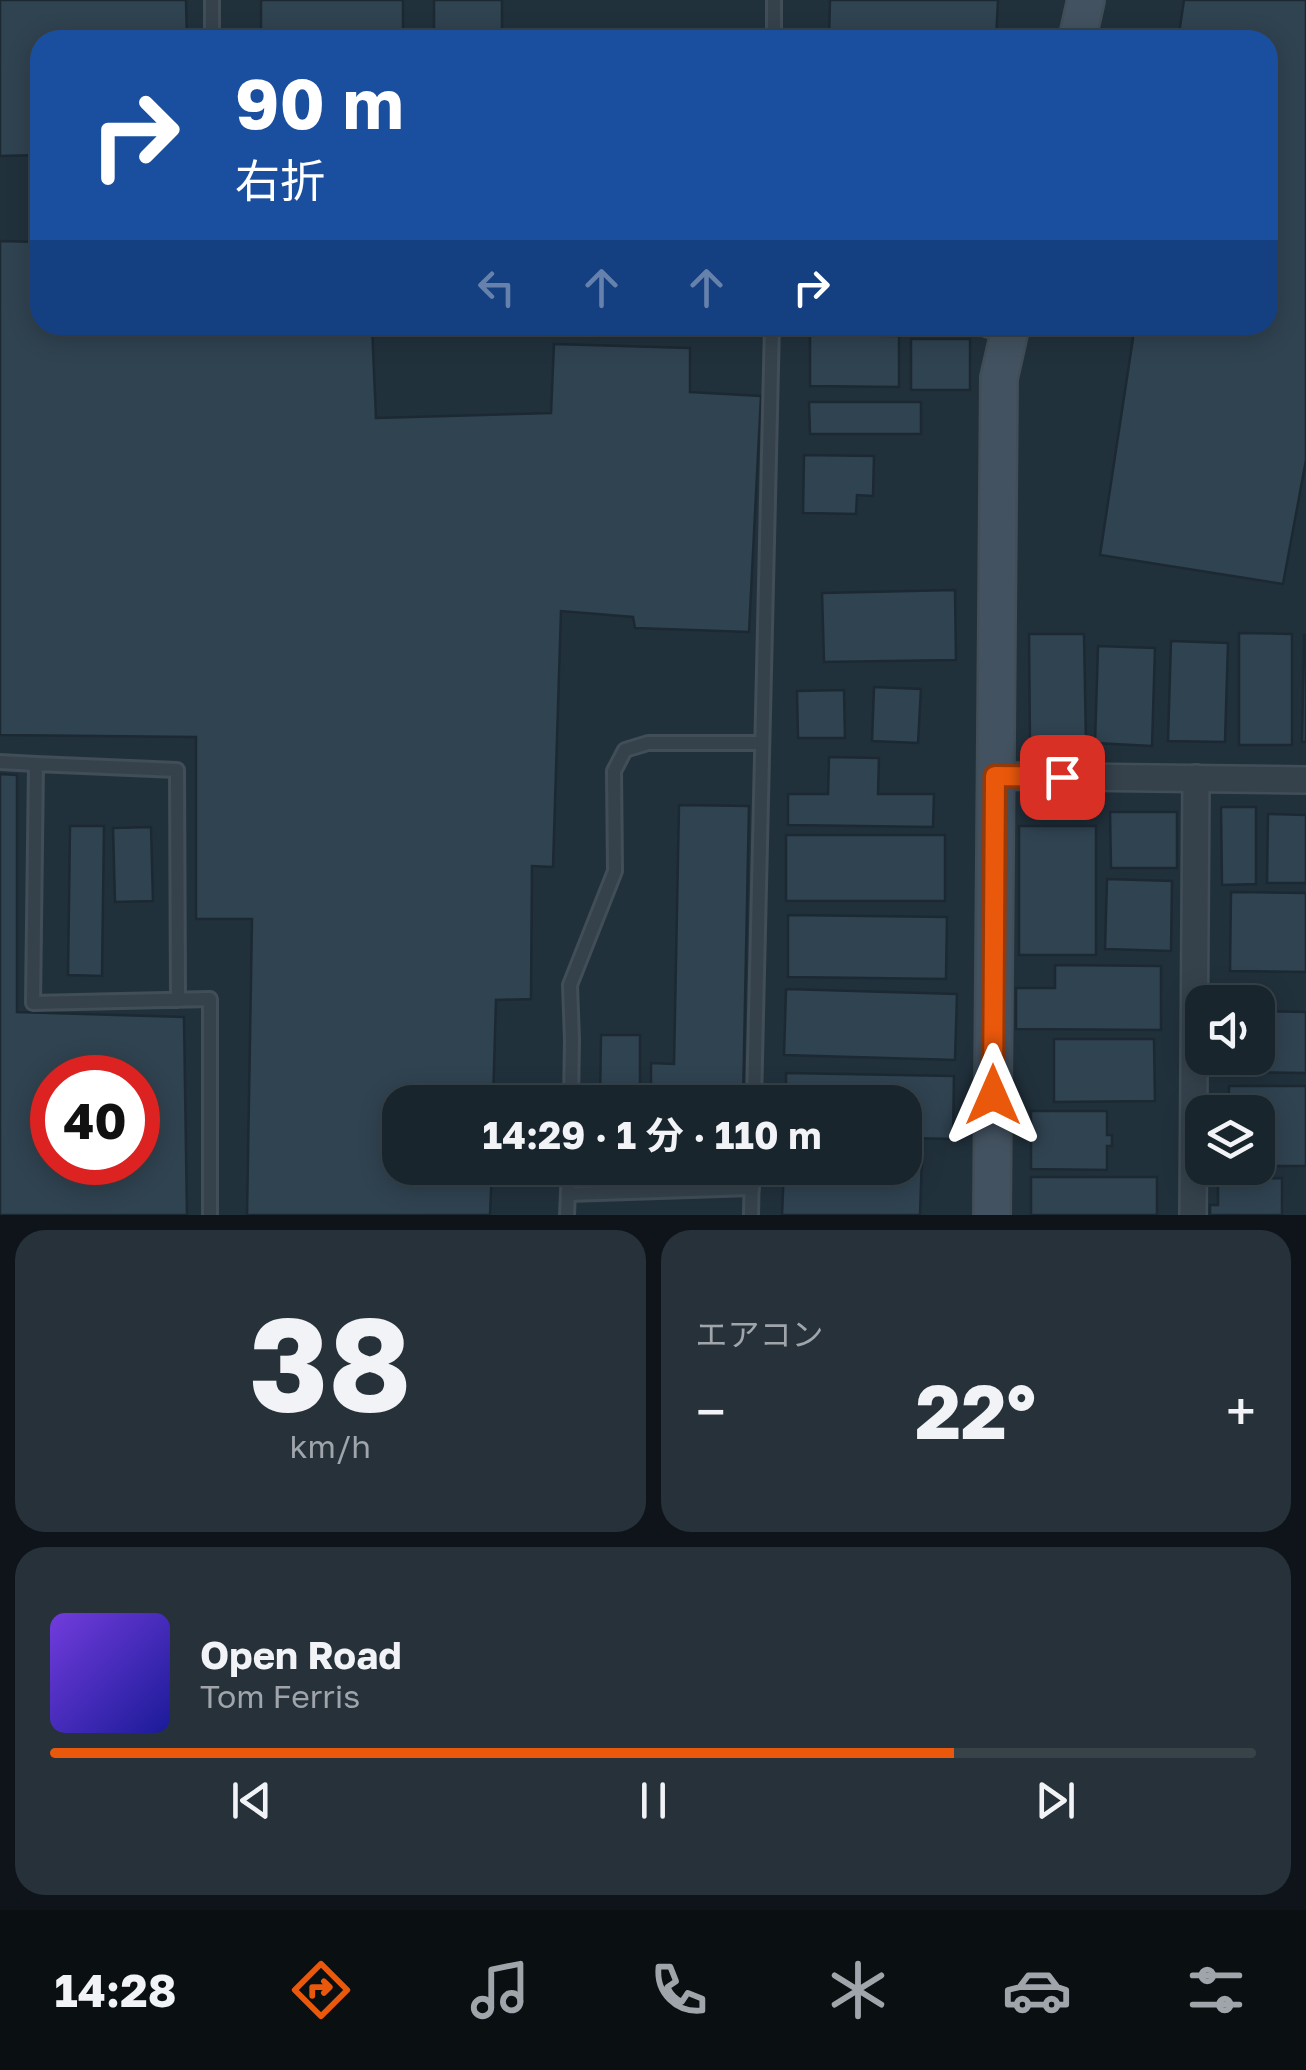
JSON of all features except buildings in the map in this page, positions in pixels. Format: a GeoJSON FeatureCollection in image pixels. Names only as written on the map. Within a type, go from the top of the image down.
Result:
{"type":"FeatureCollection","features":[{"type":"Feature","properties":{"kind":"street"},"geometry":{"type":"LineString","coordinates":[[1078,30],[1086,0]]}},
{"type":"Feature","properties":{"kind":"street"},"geometry":{"type":"LineString","coordinates":[[992,1215],[998,378],[1008,335]]}},
{"type":"Feature","properties":{"kind":"street"},"geometry":{"type":"LineString","coordinates":[[995,776],[1306,780]]}},
{"type":"Feature","properties":{"kind":"street"},"geometry":{"type":"LineString","coordinates":[[1193,1215],[1196,778]]}},
{"type":"Feature","properties":{"kind":"lane"},"geometry":{"type":"LineString","coordinates":[[212,0],[212,30]]}},
{"type":"Feature","properties":{"kind":"lane"},"geometry":{"type":"LineString","coordinates":[[774,0],[774,30]]}},
{"type":"Feature","properties":{"kind":"lane"},"geometry":{"type":"LineString","coordinates":[[754,1085],[772,335]]}},
{"type":"Feature","properties":{"kind":"lane"},"geometry":{"type":"LineString","coordinates":[[571,1085],[570,985],[615,871],[614,771],[624,750],[648,743],[762,744]]}},
{"type":"Feature","properties":{"kind":"lane"},"geometry":{"type":"LineString","coordinates":[[0,762],[177,770],[178,1000]]}},
{"type":"Feature","properties":{"kind":"lane"},"geometry":{"type":"LineString","coordinates":[[36,764],[33,1003],[210,999],[210,1215]]}},
{"type":"Feature","properties":{"kind":"lane"},"geometry":{"type":"LineString","coordinates":[[568,1185],[568,1215]]}},
{"type":"Feature","properties":{"kind":"lane"},"geometry":{"type":"LineString","coordinates":[[568,1194],[752,1188],[751,1215]]}},
{"type":"Feature","properties":{"kind":"route"},"geometry":{"type":"LineString","coordinates":[[993,1095],[995,776],[1062,777]]}}]}
